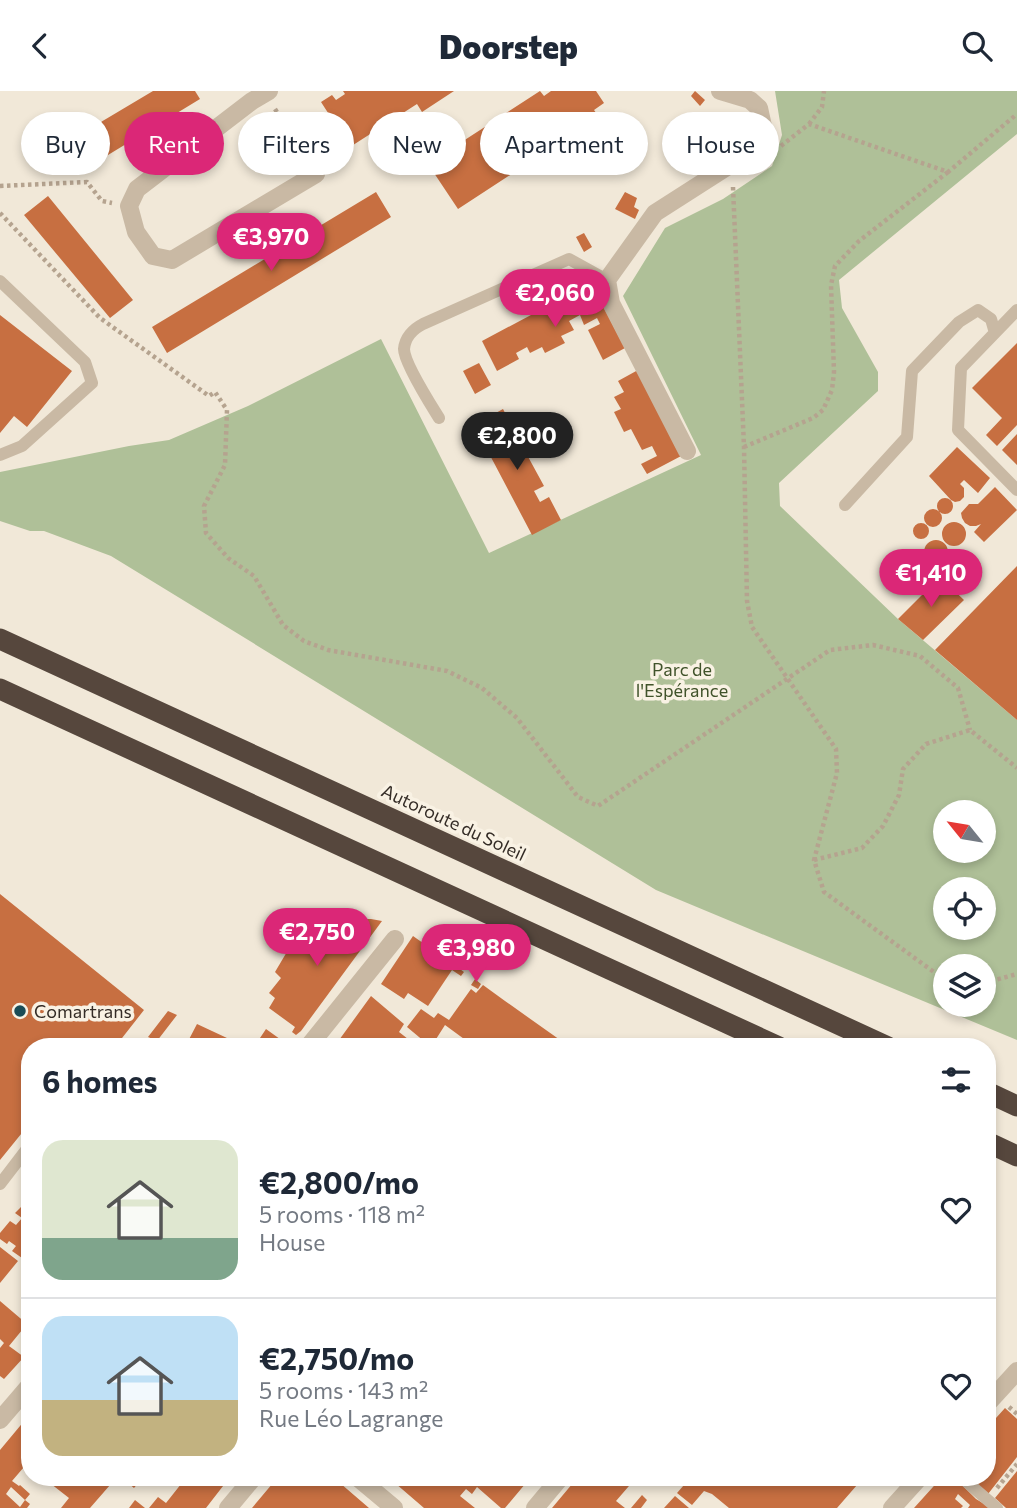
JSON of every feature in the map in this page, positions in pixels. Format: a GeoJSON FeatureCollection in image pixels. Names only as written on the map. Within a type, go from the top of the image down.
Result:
{"type":"FeatureCollection","features":[{"type":"Feature","properties":{"kind":"highway","name":"Autoroute du Soleil"},"geometry":{"type":"LineString","coordinates":[[0,639],[868,1038]]}},
{"type":"Feature","properties":{"kind":"highway"},"geometry":{"type":"LineString","coordinates":[[0,689],[759,1038]]}},
{"type":"Feature","properties":{"kind":"highway"},"geometry":{"type":"LineString","coordinates":[[996,1096],[1017,1106]]}},
{"type":"Feature","properties":{"kind":"highway"},"geometry":{"type":"LineString","coordinates":[[996,1146],[1017,1156]]}},
{"type":"Feature","properties":{"kind":"street"},"geometry":{"type":"LineString","coordinates":[[720,91],[750,100],[761,112]]}},
{"type":"Feature","properties":{"kind":"street"},"geometry":{"type":"LineString","coordinates":[[258,94],[137,189],[129,206],[136,232],[153,256],[172,260],[314,175]]}},
{"type":"Feature","properties":{"kind":"street"},"geometry":{"type":"LineString","coordinates":[[687,451],[611,303],[607,280],[655,213],[715,175]]}},
{"type":"Feature","properties":{"kind":"street"},"geometry":{"type":"LineString","coordinates":[[315,1038],[395,939]]}},
{"type":"Feature","properties":{"kind":"street"},"geometry":{"type":"LineString","coordinates":[[996,1394],[1017,1371]]}},
{"type":"Feature","properties":{"kind":"street"},"geometry":{"type":"LineString","coordinates":[[0,1420],[21,1396]]}},
{"type":"Feature","properties":{"kind":"street"},"geometry":{"type":"LineString","coordinates":[[228,1508],[246,1486]]}},
{"type":"Feature","properties":{"kind":"street"},"geometry":{"type":"LineString","coordinates":[[368,1486],[394,1508]]}},
{"type":"Feature","properties":{"kind":"street"},"geometry":{"type":"LineString","coordinates":[[535,1508],[553,1486]]}},
{"type":"Feature","properties":{"kind":"street"},"geometry":{"type":"LineString","coordinates":[[892,1508],[912,1486]]}},
{"type":"Feature","properties":{"kind":"lane"},"geometry":{"type":"LineString","coordinates":[[439,418],[404,351],[406,341],[413,330],[569,259],[607,280]]}},
{"type":"Feature","properties":{"kind":"lane"},"geometry":{"type":"LineString","coordinates":[[0,281],[85,362],[92,383],[22,446],[0,456]]}},
{"type":"Feature","properties":{"kind":"lane"},"geometry":{"type":"LineString","coordinates":[[845,505],[906,437],[912,371],[959,322],[978,310],[991,319],[995,333]]}},
{"type":"Feature","properties":{"kind":"lane"},"geometry":{"type":"LineString","coordinates":[[1017,310],[961,369],[958,430],[1017,490]]}},
{"type":"Feature","properties":{"kind":"lane"},"geometry":{"type":"LineString","coordinates":[[0,1184],[21,1157]]}},
{"type":"Feature","properties":{"kind":"lane"},"geometry":{"type":"LineString","coordinates":[[972,1486],[993,1504]]}},
{"type":"Feature","properties":{"kind":"path"},"geometry":{"type":"LineString","coordinates":[[779,148],[809,124],[822,107],[824,91]]}},
{"type":"Feature","properties":{"kind":"path"},"geometry":{"type":"LineString","coordinates":[[258,94],[273,112]]}},
{"type":"Feature","properties":{"kind":"path"},"geometry":{"type":"LineString","coordinates":[[744,447],[813,418],[823,410],[832,390],[834,372],[831,285],[835,266],[859,241],[1017,114]]}},
{"type":"Feature","properties":{"kind":"path"},"geometry":{"type":"LineString","coordinates":[[809,124],[948,172]]}},
{"type":"Feature","properties":{"kind":"path"},"geometry":{"type":"LineString","coordinates":[[731,175],[744,447],[747,601],[752,627],[836,749],[837,773],[814,860],[824,892],[933,971]]}},
{"type":"Feature","properties":{"kind":"path"},"geometry":{"type":"LineString","coordinates":[[0,186],[87,182],[102,201],[129,206]]}},
{"type":"Feature","properties":{"kind":"path"},"geometry":{"type":"LineString","coordinates":[[0,213],[100,319],[209,396],[215,392],[227,410],[225,465],[204,506],[206,533],[229,558],[254,576],[283,625],[304,642],[328,650],[447,671],[482,688],[517,718],[578,797],[598,806],[830,650],[873,645],[920,656],[958,688],[970,730],[1017,768]]}},
{"type":"Feature","properties":{"kind":"path"},"geometry":{"type":"LineString","coordinates":[[814,860],[862,848],[883,826],[899,795],[904,769],[926,744],[970,730]]}},
{"type":"Feature","properties":{"kind":"path"},"geometry":{"type":"LineString","coordinates":[[996,980],[1017,974]]}},
{"type":"Feature","properties":{"kind":"path"},"geometry":{"type":"LineString","coordinates":[[993,1504],[1017,1464]]}},
{"type":"Feature","properties":{"kind":"green space","name":"Parc de l'Espérance"},"geometry":{"type":"Polygon","coordinates":[[[775,91],[1017,91],[1017,134],[839,280],[842,308],[878,372],[878,391],[779,483],[780,506],[898,619],[1017,720],[1017,1040],[962,1017],[996,1017],[996,954],[933,954],[933,1005],[656,890],[111,556],[44,531],[30,531],[0,521],[0,472],[169,440],[248,406],[381,339],[489,553],[701,455],[623,296],[665,228],[723,199],[759,175],[779,175],[779,144],[782,135],[775,91]]]}},
{"type":"Feature","properties":{"kind":"building"},"geometry":{"type":"Polygon","coordinates":[[[153,91],[195,91],[200,99],[179,112],[124,112],[124,145],[110,154],[110,117],[153,91]]]}},
{"type":"Feature","properties":{"kind":"building"},"geometry":{"type":"Polygon","coordinates":[[[343,91],[454,91],[422,112],[417,104],[405,112],[368,112],[368,135],[354,144],[354,112],[327,112],[321,102],[332,95],[336,100],[345,94],[343,91]]]}},
{"type":"Feature","properties":{"kind":"building"},"geometry":{"type":"Polygon","coordinates":[[[540,91],[544,96],[551,91],[596,91],[604,103],[594,110],[595,112],[508,112],[540,91]]]}},
{"type":"Feature","properties":{"kind":"building"},"geometry":{"type":"Polygon","coordinates":[[[695,91],[705,100],[700,106],[691,96],[695,91]]]}},
{"type":"Feature","properties":{"kind":"building"},"geometry":{"type":"Polygon","coordinates":[[[480,130],[480,175],[510,175],[458,209],[435,175],[466,175],[466,139],[480,130]]]}},
{"type":"Feature","properties":{"kind":"building"},"geometry":{"type":"Polygon","coordinates":[[[376,192],[391,217],[167,353],[152,327],[376,192]]]}},
{"type":"Feature","properties":{"kind":"building"},"geometry":{"type":"Polygon","coordinates":[[[625,192],[637,198],[634,207],[639,210],[635,219],[615,209],[625,192]]]}},
{"type":"Feature","properties":{"kind":"building"},"geometry":{"type":"Polygon","coordinates":[[[48,196],[133,300],[110,318],[24,215],[48,196]]]}},
{"type":"Feature","properties":{"kind":"building"},"geometry":{"type":"Polygon","coordinates":[[[584,233],[592,247],[584,252],[576,237],[584,233]]]}},
{"type":"Feature","properties":{"kind":"building"},"geometry":{"type":"Polygon","coordinates":[[[591,283],[625,348],[603,360],[588,330],[600,324],[597,318],[584,325],[580,315],[569,321],[574,330],[561,336],[565,343],[545,353],[542,347],[530,353],[527,347],[516,353],[519,359],[497,371],[482,341],[591,283]]]}},
{"type":"Feature","properties":{"kind":"building"},"geometry":{"type":"Polygon","coordinates":[[[0,315],[72,371],[27,427],[14,416],[0,433],[0,315]]]}},
{"type":"Feature","properties":{"kind":"building"},"geometry":{"type":"Polygon","coordinates":[[[1017,343],[1017,425],[997,446],[986,435],[1002,418],[972,388],[1017,343]]]}},
{"type":"Feature","properties":{"kind":"building"},"geometry":{"type":"Polygon","coordinates":[[[479,363],[491,385],[475,394],[463,371],[479,363]]]}},
{"type":"Feature","properties":{"kind":"building"},"geometry":{"type":"Polygon","coordinates":[[[638,370],[683,455],[647,474],[641,464],[657,456],[652,446],[642,450],[631,429],[624,432],[614,412],[621,409],[614,397],[624,392],[618,381],[638,370]]]}},
{"type":"Feature","properties":{"kind":"building"},"geometry":{"type":"Polygon","coordinates":[[[503,409],[515,432],[506,436],[511,447],[520,442],[544,486],[534,491],[540,502],[549,497],[561,520],[532,535],[474,425],[503,409]]]}},
{"type":"Feature","properties":{"kind":"building"},"geometry":{"type":"Polygon","coordinates":[[[1017,434],[1017,465],[1002,450],[1017,434]]]}},
{"type":"Feature","properties":{"kind":"building"},"geometry":{"type":"Polygon","coordinates":[[[957,447],[990,478],[978,493],[964,480],[960,484],[964,488],[964,497],[955,502],[929,476],[957,447]]]}},
{"type":"Feature","properties":{"kind":"building"},"geometry":{"type":"Polygon","coordinates":[[[995,487],[1017,510],[984,542],[974,532],[981,524],[970,526],[965,523],[961,513],[969,504],[978,504],[995,487]]]}},
{"type":"Feature","properties":{"kind":"building"},"geometry":{"type":"Polygon","coordinates":[[[942,498],[948,498],[953,506],[951,512],[942,514],[937,509],[937,503],[942,498]]]}},
{"type":"Feature","properties":{"kind":"building"},"geometry":{"type":"Polygon","coordinates":[[[933,509],[939,512],[942,518],[939,524],[933,527],[927,524],[924,518],[927,512],[933,509]]]}},
{"type":"Feature","properties":{"kind":"building"},"geometry":{"type":"Polygon","coordinates":[[[949,522],[959,522],[966,529],[966,539],[959,546],[949,546],[942,539],[942,529],[949,522]]]}},
{"type":"Feature","properties":{"kind":"building"},"geometry":{"type":"Polygon","coordinates":[[[918,523],[924,523],[929,531],[927,537],[918,539],[913,534],[913,528],[918,523]]]}},
{"type":"Feature","properties":{"kind":"building"},"geometry":{"type":"Polygon","coordinates":[[[936,540],[945,543],[948,552],[945,561],[936,564],[927,561],[924,552],[927,543],[936,540]]]}},
{"type":"Feature","properties":{"kind":"building"},"geometry":{"type":"Polygon","coordinates":[[[917,559],[926,562],[929,571],[926,580],[917,583],[908,580],[905,571],[908,562],[917,559]]]}},
{"type":"Feature","properties":{"kind":"building"},"geometry":{"type":"Polygon","coordinates":[[[1017,566],[1017,720],[935,650],[1017,566]]]}},
{"type":"Feature","properties":{"kind":"building"},"geometry":{"type":"Polygon","coordinates":[[[940,577],[964,600],[923,640],[898,619],[940,577]]]}},
{"type":"Feature","properties":{"kind":"building"},"geometry":{"type":"Polygon","coordinates":[[[0,894],[144,1010],[122,1038],[21,1038],[21,1134],[0,1160],[0,894]]]}},
{"type":"Feature","properties":{"kind":"building"},"geometry":{"type":"Polygon","coordinates":[[[345,919],[382,921],[296,1035],[292,1032],[295,1027],[269,1008],[275,998],[269,993],[281,978],[275,972],[291,945],[300,938],[345,919]]]}},
{"type":"Feature","properties":{"kind":"building"},"geometry":{"type":"Polygon","coordinates":[[[413,936],[464,972],[461,976],[452,970],[428,1006],[408,993],[404,999],[381,984],[413,936]]]}},
{"type":"Feature","properties":{"kind":"building"},"geometry":{"type":"Polygon","coordinates":[[[475,979],[481,984],[478,989],[471,985],[475,979]]]}},
{"type":"Feature","properties":{"kind":"building"},"geometry":{"type":"Polygon","coordinates":[[[483,985],[557,1038],[463,1038],[445,1025],[437,1038],[420,1038],[407,1027],[421,1009],[434,1018],[438,1013],[449,1020],[471,989],[476,993],[483,985]]]}},
{"type":"Feature","properties":{"kind":"building"},"geometry":{"type":"Polygon","coordinates":[[[371,996],[404,1024],[399,1032],[407,1038],[341,1038],[371,996]]]}},
{"type":"Feature","properties":{"kind":"building"},"geometry":{"type":"Polygon","coordinates":[[[168,1011],[177,1015],[159,1038],[148,1037],[168,1011]]]}},
{"type":"Feature","properties":{"kind":"building"},"geometry":{"type":"Polygon","coordinates":[[[197,1024],[227,1038],[190,1038],[197,1024]]]}},
{"type":"Feature","properties":{"kind":"building"},"geometry":{"type":"Polygon","coordinates":[[[266,1029],[278,1038],[260,1038],[266,1029]]]}},
{"type":"Feature","properties":{"kind":"building"},"geometry":{"type":"Polygon","coordinates":[[[21,1207],[21,1217],[15,1213],[21,1207]]]}},
{"type":"Feature","properties":{"kind":"building"},"geometry":{"type":"Polygon","coordinates":[[[21,1219],[21,1257],[12,1251],[16,1246],[0,1239],[0,1233],[10,1221],[16,1225],[21,1219]]]}},
{"type":"Feature","properties":{"kind":"building"},"geometry":{"type":"Polygon","coordinates":[[[0,1247],[18,1261],[0,1283],[0,1247]]]}},
{"type":"Feature","properties":{"kind":"building"},"geometry":{"type":"Polygon","coordinates":[[[0,1301],[21,1319],[21,1331],[9,1346],[21,1355],[21,1360],[4,1379],[0,1376],[0,1348],[4,1343],[0,1339],[0,1301]]]}},
{"type":"Feature","properties":{"kind":"building"},"geometry":{"type":"Polygon","coordinates":[[[1005,1408],[1017,1419],[1017,1457],[996,1484],[996,1418],[1005,1408]]]}},
{"type":"Feature","properties":{"kind":"building"},"geometry":{"type":"Polygon","coordinates":[[[21,1425],[21,1470],[12,1481],[30,1494],[25,1500],[30,1504],[27,1508],[0,1508],[0,1450],[21,1425]],[[11,1487],[6,1494],[20,1507],[25,1500],[11,1487]]]}},
{"type":"Feature","properties":{"kind":"building"},"geometry":{"type":"Polygon","coordinates":[[[1017,1471],[1017,1508],[1006,1508],[995,1498],[1017,1471]]]}},
{"type":"Feature","properties":{"kind":"building"},"geometry":{"type":"Polygon","coordinates":[[[54,1486],[109,1486],[90,1508],[61,1508],[69,1498],[54,1486]]]}},
{"type":"Feature","properties":{"kind":"building"},"geometry":{"type":"Polygon","coordinates":[[[179,1486],[223,1486],[206,1508],[149,1508],[158,1497],[166,1503],[179,1486]]]}},
{"type":"Feature","properties":{"kind":"building"},"geometry":{"type":"Polygon","coordinates":[[[270,1486],[343,1486],[369,1508],[252,1508],[270,1486]]]}},
{"type":"Feature","properties":{"kind":"building"},"geometry":{"type":"Polygon","coordinates":[[[398,1486],[523,1486],[505,1508],[501,1508],[477,1487],[472,1494],[466,1489],[460,1496],[475,1508],[424,1508],[398,1486]]]}},
{"type":"Feature","properties":{"kind":"building"},"geometry":{"type":"Polygon","coordinates":[[[570,1486],[629,1486],[616,1501],[625,1508],[552,1508],[570,1486]]]}},
{"type":"Feature","properties":{"kind":"building"},"geometry":{"type":"Polygon","coordinates":[[[683,1486],[856,1486],[837,1508],[729,1508],[704,1491],[692,1505],[677,1493],[683,1486]]]}},
{"type":"Feature","properties":{"kind":"building"},"geometry":{"type":"Polygon","coordinates":[[[934,1486],[963,1486],[976,1499],[991,1508],[968,1508],[970,1505],[958,1494],[955,1499],[963,1506],[961,1508],[914,1508],[934,1486]]]}},
{"type":"Feature","properties":{"kind":"building"},"geometry":{"type":"Polygon","coordinates":[[[978,1486],[994,1486],[988,1494],[978,1486]]]}},
{"type":"Feature","properties":{"kind":"building"},"geometry":{"type":"Polygon","coordinates":[[[642,1495],[647,1500],[641,1508],[631,1508],[642,1495]]]}},
{"type":"Feature","properties":{"kind":"building"},"geometry":{"type":"Polygon","coordinates":[[[675,1496],[689,1508],[664,1508],[675,1496]]]}},
{"type":"Feature","properties":{"kind":"building"},"geometry":{"type":"Polygon","coordinates":[[[135,1500],[145,1508],[129,1508],[135,1500]]]}},
{"type":"Feature","properties":{"kind":"place","name":"Comartrans"},"geometry":{"type":"Point","coordinates":[20,1011]}}]}
